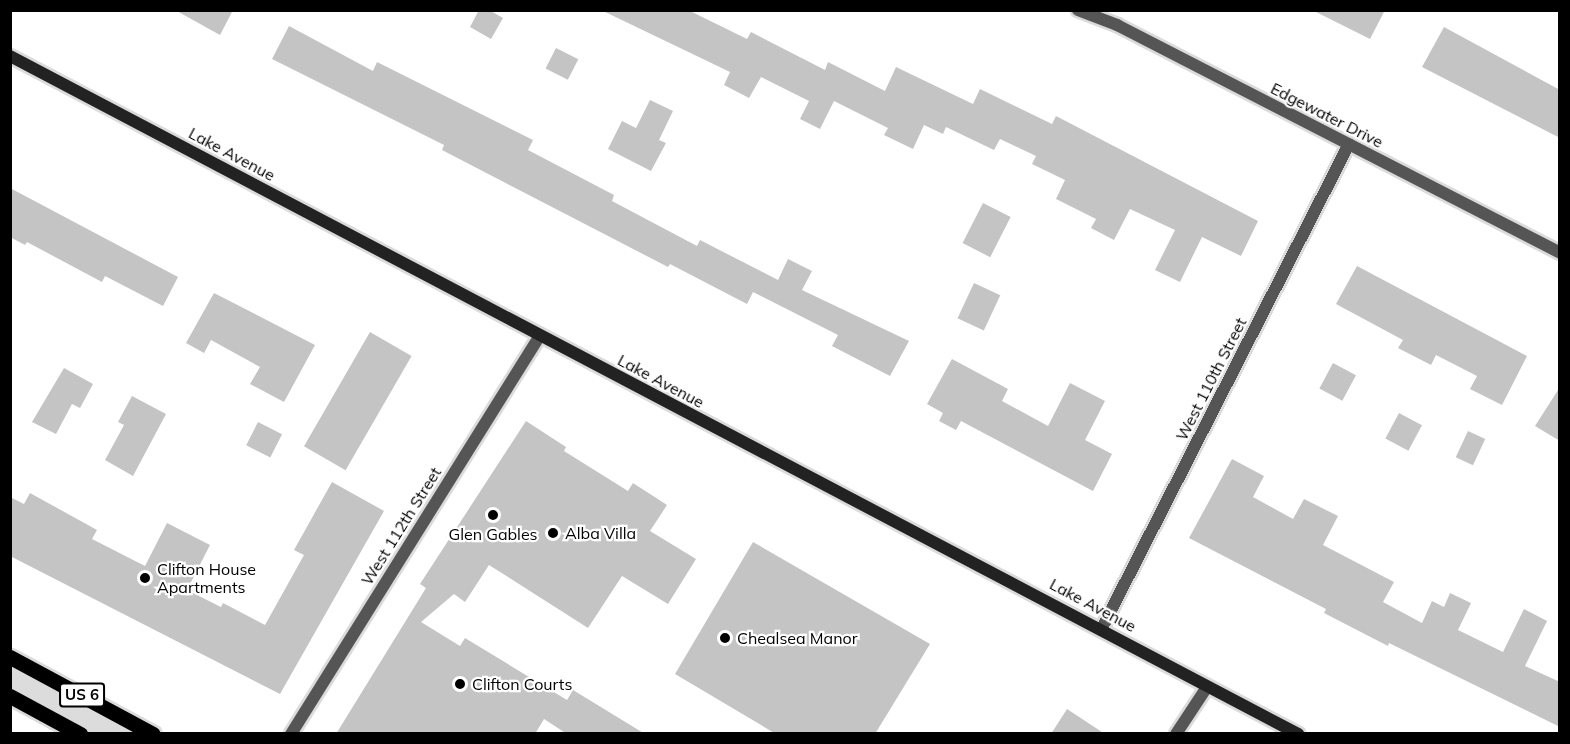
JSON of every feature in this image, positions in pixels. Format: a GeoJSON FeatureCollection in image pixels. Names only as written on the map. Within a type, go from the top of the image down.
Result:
{"type":"FeatureCollection","features":[{"type":"Feature","properties":{"kind":"main road","name":"US 6"},"geometry":{"type":"LineString","coordinates":[[10,657],[153,734]]}},
{"type":"Feature","properties":{"kind":"main road","name":"US 6"},"geometry":{"type":"LineString","coordinates":[[10,696],[80,734]]}},
{"type":"Feature","properties":{"kind":"street","name":"Edgewater Drive"},"geometry":{"type":"LineString","coordinates":[[1078,10],[1117,25],[1560,253]]}},
{"type":"Feature","properties":{"kind":"street","name":"Lake Avenue"},"geometry":{"type":"LineString","coordinates":[[10,56],[540,336],[1102,628],[1207,687],[1298,734]]}},
{"type":"Feature","properties":{"kind":"street","name":"West 110th Street"},"geometry":{"type":"LineString","coordinates":[[1102,628],[1349,144]]}},
{"type":"Feature","properties":{"kind":"street","name":"West 112th Street"},"geometry":{"type":"LineString","coordinates":[[291,734],[540,336]]}},
{"type":"Feature","properties":{"kind":"street"},"geometry":{"type":"LineString","coordinates":[[1176,734],[1207,687]]}},
{"type":"Feature","properties":{"kind":"shaded area"},"geometry":{"type":"Polygon","coordinates":[[[10,657],[153,733],[80,733],[11,696],[10,657]]]}},
{"type":"Feature","properties":{"kind":"building"},"geometry":{"type":"Polygon","coordinates":[[[175,10],[233,10],[220,35],[175,10]]]}},
{"type":"Feature","properties":{"kind":"building"},"geometry":{"type":"Polygon","coordinates":[[[479,10],[489,10],[503,18],[491,39],[470,27],[479,10]]]}},
{"type":"Feature","properties":{"kind":"building"},"geometry":{"type":"Polygon","coordinates":[[[601,10],[688,10],[747,39],[751,32],[825,70],[828,62],[885,91],[896,67],[973,104],[980,89],[1052,124],[1056,116],[1258,221],[1241,256],[1202,237],[1180,282],[1155,270],[1175,230],[1130,209],[1114,240],[1091,228],[1096,219],[1056,199],[1065,180],[1032,164],[1036,156],[1000,139],[994,150],[946,127],[943,134],[924,125],[913,149],[884,135],[888,128],[834,101],[820,129],[800,119],[809,101],[761,77],[749,98],[724,85],[730,72],[601,10]]]}},
{"type":"Feature","properties":{"kind":"building"},"geometry":{"type":"Polygon","coordinates":[[[1312,10],[1385,10],[1370,39],[1312,10]]]}},
{"type":"Feature","properties":{"kind":"building"},"geometry":{"type":"Polygon","coordinates":[[[289,26],[373,71],[377,62],[533,140],[528,150],[614,195],[612,201],[697,246],[700,240],[778,280],[788,259],[812,271],[802,290],[909,341],[890,376],[832,346],[838,335],[753,292],[747,304],[670,264],[668,267],[442,150],[444,145],[272,59],[289,26]]]}},
{"type":"Feature","properties":{"kind":"building"},"geometry":{"type":"Polygon","coordinates":[[[1444,27],[1560,90],[1560,138],[1422,67],[1444,27]]]}},
{"type":"Feature","properties":{"kind":"building"},"geometry":{"type":"Polygon","coordinates":[[[556,48],[578,59],[568,80],[546,68],[556,48]]]}},
{"type":"Feature","properties":{"kind":"building"},"geometry":{"type":"Polygon","coordinates":[[[650,100],[673,111],[659,140],[666,143],[651,171],[608,149],[622,121],[636,128],[650,100]]]}},
{"type":"Feature","properties":{"kind":"building"},"geometry":{"type":"Polygon","coordinates":[[[10,188],[178,277],[163,306],[105,276],[102,282],[27,242],[25,245],[10,237],[10,188]]]}},
{"type":"Feature","properties":{"kind":"building"},"geometry":{"type":"Polygon","coordinates":[[[983,203],[1011,217],[990,257],[963,243],[983,203]]]}},
{"type":"Feature","properties":{"kind":"building"},"geometry":{"type":"Polygon","coordinates":[[[1357,266],[1527,356],[1502,405],[1470,389],[1477,376],[1436,355],[1431,365],[1398,348],[1403,340],[1336,304],[1357,266]]]}},
{"type":"Feature","properties":{"kind":"building"},"geometry":{"type":"Polygon","coordinates":[[[974,283],[1000,295],[984,331],[958,318],[974,283]]]}},
{"type":"Feature","properties":{"kind":"building"},"geometry":{"type":"Polygon","coordinates":[[[214,293],[315,345],[284,402],[250,384],[260,367],[211,340],[204,353],[186,343],[214,293]]]}},
{"type":"Feature","properties":{"kind":"building"},"geometry":{"type":"Polygon","coordinates":[[[370,332],[412,356],[346,470],[304,446],[370,332]]]}},
{"type":"Feature","properties":{"kind":"building"},"geometry":{"type":"Polygon","coordinates":[[[952,359],[1008,389],[1002,401],[1048,426],[1070,383],[1105,401],[1085,440],[1112,454],[1093,491],[961,421],[956,430],[939,421],[943,413],[927,404],[952,359]]]}},
{"type":"Feature","properties":{"kind":"building"},"geometry":{"type":"Polygon","coordinates":[[[1333,363],[1356,375],[1342,401],[1319,389],[1333,363]]]}},
{"type":"Feature","properties":{"kind":"building"},"geometry":{"type":"Polygon","coordinates":[[[64,368],[93,384],[80,408],[72,404],[56,434],[32,422],[64,368]]]}},
{"type":"Feature","properties":{"kind":"building"},"geometry":{"type":"Polygon","coordinates":[[[1560,387],[1560,441],[1535,426],[1560,387]]]}},
{"type":"Feature","properties":{"kind":"building"},"geometry":{"type":"Polygon","coordinates":[[[132,396],[166,414],[133,476],[105,460],[124,425],[118,422],[132,396]]]}},
{"type":"Feature","properties":{"kind":"building"},"geometry":{"type":"Polygon","coordinates":[[[1399,413],[1422,425],[1408,451],[1385,439],[1399,413]]]}},
{"type":"Feature","properties":{"kind":"building"},"geometry":{"type":"Polygon","coordinates":[[[526,421],[566,447],[564,451],[628,491],[633,483],[667,505],[650,531],[696,559],[668,604],[622,576],[588,628],[489,565],[465,602],[454,594],[421,622],[460,646],[465,638],[567,700],[573,690],[645,734],[567,734],[544,719],[535,734],[336,734],[426,588],[420,584],[526,421]]]}},
{"type":"Feature","properties":{"kind":"building"},"geometry":{"type":"Polygon","coordinates":[[[258,422],[282,434],[270,457],[246,445],[258,422]]]}},
{"type":"Feature","properties":{"kind":"building"},"geometry":{"type":"Polygon","coordinates":[[[1468,431],[1485,439],[1473,465],[1456,457],[1468,431]]]}},
{"type":"Feature","properties":{"kind":"building"},"geometry":{"type":"Polygon","coordinates":[[[1232,459],[1264,476],[1253,497],[1293,519],[1304,499],[1338,516],[1323,545],[1394,582],[1383,602],[1422,623],[1432,601],[1444,607],[1450,593],[1471,603],[1458,630],[1503,652],[1524,609],[1547,621],[1525,666],[1560,682],[1560,727],[1389,643],[1388,646],[1324,613],[1326,609],[1189,538],[1232,459]]]}},
{"type":"Feature","properties":{"kind":"building"},"geometry":{"type":"Polygon","coordinates":[[[332,482],[384,511],[280,694],[10,556],[10,497],[24,504],[30,493],[97,530],[92,539],[145,566],[167,523],[210,545],[187,590],[221,607],[223,603],[265,625],[304,555],[294,550],[332,482]]]}},
{"type":"Feature","properties":{"kind":"building"},"geometry":{"type":"Polygon","coordinates":[[[753,542],[930,644],[875,734],[776,734],[675,674],[753,542]]]}},
{"type":"Feature","properties":{"kind":"building"},"geometry":{"type":"Polygon","coordinates":[[[1067,709],[1105,734],[1051,734],[1067,709]]]}},
{"type":"Feature","properties":{"kind":"place","name":"Glen Gables"},"geometry":{"type":"Point","coordinates":[493,515]}},
{"type":"Feature","properties":{"kind":"place","name":"Alba Villa"},"geometry":{"type":"Point","coordinates":[553,533]}},
{"type":"Feature","properties":{"kind":"place","name":"Clifton House Apartments"},"geometry":{"type":"Point","coordinates":[145,578]}},
{"type":"Feature","properties":{"kind":"place","name":"Chealsea Manor"},"geometry":{"type":"Point","coordinates":[725,638]}},
{"type":"Feature","properties":{"kind":"place","name":"Clifton Courts"},"geometry":{"type":"Point","coordinates":[460,684]}}]}
